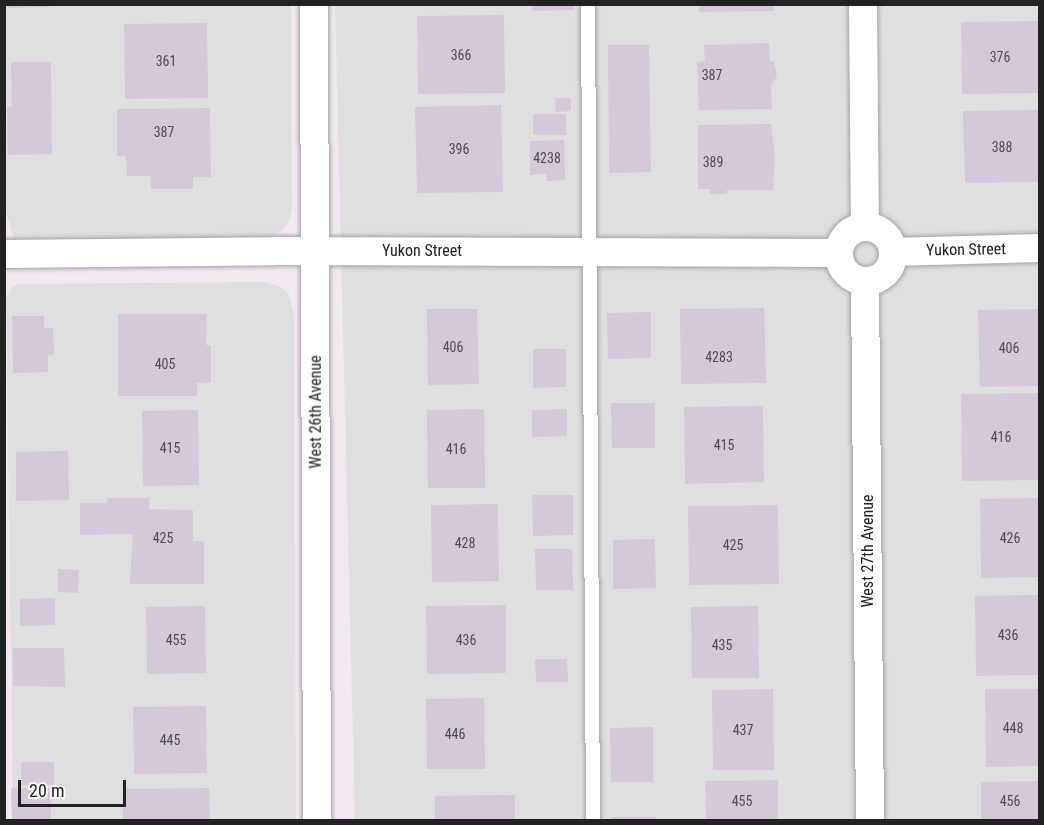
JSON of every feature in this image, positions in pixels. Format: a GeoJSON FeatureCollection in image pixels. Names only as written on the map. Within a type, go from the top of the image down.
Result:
{"type":"FeatureCollection","features":[{"type":"Feature","properties":{"kind":"street","name":"West 26th Avenue"},"geometry":{"type":"LineString","coordinates":[[314,4],[317,820]]}},
{"type":"Feature","properties":{"kind":"street"},"geometry":{"type":"LineString","coordinates":[[863,4],[865,226]]}},
{"type":"Feature","properties":{"kind":"street"},"geometry":{"type":"LineString","coordinates":[[865,226],[874,227],[887,237],[893,252],[888,269],[874,279],[865,281],[857,279],[843,269],[838,253],[840,245],[850,231],[865,226]]}},
{"type":"Feature","properties":{"kind":"street","name":"Yukon Street"},"geometry":{"type":"LineString","coordinates":[[893,252],[1040,248]]}},
{"type":"Feature","properties":{"kind":"street","name":"Yukon Street"},"geometry":{"type":"LineString","coordinates":[[4,254],[314,251],[838,253]]}},
{"type":"Feature","properties":{"kind":"street","name":"West 27th Avenue"},"geometry":{"type":"LineString","coordinates":[[865,281],[870,820]]}},
{"type":"Feature","properties":{"kind":"lane"},"geometry":{"type":"LineString","coordinates":[[588,4],[593,820]]}},
{"type":"Feature","properties":{"kind":"shaded area"},"geometry":{"type":"Polygon","coordinates":[[[5,5],[291,5],[292,208],[289,222],[279,233],[265,238],[20,240],[14,238],[5,209],[5,5]]]}},
{"type":"Feature","properties":{"kind":"shaded area"},"geometry":{"type":"Polygon","coordinates":[[[335,5],[1039,5],[1039,820],[355,820],[335,5]]]}},
{"type":"Feature","properties":{"kind":"shaded area"},"geometry":{"type":"Polygon","coordinates":[[[264,282],[279,286],[288,294],[294,312],[296,820],[13,820],[6,298],[12,287],[18,284],[264,282]]]}},
{"type":"Feature","properties":{"kind":"building"},"geometry":{"type":"Polygon","coordinates":[[[8,4],[49,4],[49,7],[8,8],[8,4]]]}},
{"type":"Feature","properties":{"kind":"building"},"geometry":{"type":"Polygon","coordinates":[[[699,4],[774,4],[774,11],[699,12],[699,4]]]}},
{"type":"Feature","properties":{"kind":"building"},"geometry":{"type":"Polygon","coordinates":[[[532,5],[574,5],[574,10],[532,11],[532,5]]]}},
{"type":"Feature","properties":{"kind":"building"},"geometry":{"type":"Polygon","coordinates":[[[504,15],[505,93],[418,94],[417,16],[504,15]]]}},
{"type":"Feature","properties":{"kind":"building"},"geometry":{"type":"Polygon","coordinates":[[[1040,21],[1040,93],[962,94],[961,22],[1040,21]]]}},
{"type":"Feature","properties":{"kind":"building"},"geometry":{"type":"Polygon","coordinates":[[[207,23],[208,98],[125,99],[124,24],[207,23]]]}},
{"type":"Feature","properties":{"kind":"building"},"geometry":{"type":"Polygon","coordinates":[[[769,43],[770,61],[774,61],[777,76],[771,85],[772,109],[699,110],[697,62],[705,61],[704,45],[769,43]]]}},
{"type":"Feature","properties":{"kind":"building"},"geometry":{"type":"Polygon","coordinates":[[[608,45],[649,45],[651,172],[609,173],[608,45]]]}},
{"type":"Feature","properties":{"kind":"building"},"geometry":{"type":"Polygon","coordinates":[[[11,62],[51,62],[52,154],[8,155],[7,107],[12,107],[11,62]]]}},
{"type":"Feature","properties":{"kind":"building"},"geometry":{"type":"Polygon","coordinates":[[[555,98],[571,98],[571,111],[556,112],[555,98]]]}},
{"type":"Feature","properties":{"kind":"building"},"geometry":{"type":"Polygon","coordinates":[[[501,105],[503,192],[417,193],[415,107],[501,105]]]}},
{"type":"Feature","properties":{"kind":"building"},"geometry":{"type":"Polygon","coordinates":[[[210,108],[211,177],[193,177],[193,189],[151,189],[150,176],[127,176],[126,156],[117,156],[117,109],[210,108]]]}},
{"type":"Feature","properties":{"kind":"building"},"geometry":{"type":"Polygon","coordinates":[[[1040,110],[1040,182],[965,183],[963,111],[1040,110]]]}},
{"type":"Feature","properties":{"kind":"building"},"geometry":{"type":"Polygon","coordinates":[[[533,114],[566,114],[566,135],[533,135],[533,114]]]}},
{"type":"Feature","properties":{"kind":"building"},"geometry":{"type":"Polygon","coordinates":[[[771,124],[775,158],[773,190],[727,190],[727,194],[710,194],[710,189],[698,189],[698,125],[771,124]]]}},
{"type":"Feature","properties":{"kind":"building"},"geometry":{"type":"Polygon","coordinates":[[[564,140],[565,180],[547,181],[546,174],[530,175],[530,141],[564,140]]]}},
{"type":"Feature","properties":{"kind":"building"},"geometry":{"type":"Polygon","coordinates":[[[764,308],[766,383],[681,384],[680,309],[764,308]]]}},
{"type":"Feature","properties":{"kind":"building"},"geometry":{"type":"Polygon","coordinates":[[[427,309],[477,309],[479,384],[428,385],[427,309]]]}},
{"type":"Feature","properties":{"kind":"building"},"geometry":{"type":"Polygon","coordinates":[[[1040,309],[1040,386],[980,387],[978,310],[1040,309]]]}},
{"type":"Feature","properties":{"kind":"building"},"geometry":{"type":"Polygon","coordinates":[[[651,312],[651,358],[608,359],[607,313],[651,312]]]}},
{"type":"Feature","properties":{"kind":"building"},"geometry":{"type":"Polygon","coordinates":[[[118,314],[207,314],[206,345],[211,345],[211,383],[197,383],[197,396],[118,396],[118,314]]]}},
{"type":"Feature","properties":{"kind":"building"},"geometry":{"type":"Polygon","coordinates":[[[12,316],[44,316],[44,328],[53,328],[54,354],[48,355],[48,372],[13,373],[12,316]]]}},
{"type":"Feature","properties":{"kind":"building"},"geometry":{"type":"Polygon","coordinates":[[[533,349],[566,349],[566,387],[533,388],[533,349]]]}},
{"type":"Feature","properties":{"kind":"building"},"geometry":{"type":"Polygon","coordinates":[[[1040,393],[1040,480],[962,481],[961,394],[1040,393]]]}},
{"type":"Feature","properties":{"kind":"building"},"geometry":{"type":"Polygon","coordinates":[[[611,403],[655,403],[655,448],[612,448],[611,403]]]}},
{"type":"Feature","properties":{"kind":"building"},"geometry":{"type":"Polygon","coordinates":[[[763,406],[764,482],[685,484],[684,407],[763,406]]]}},
{"type":"Feature","properties":{"kind":"building"},"geometry":{"type":"Polygon","coordinates":[[[484,409],[485,488],[428,488],[427,410],[484,409]]]}},
{"type":"Feature","properties":{"kind":"building"},"geometry":{"type":"Polygon","coordinates":[[[567,409],[567,436],[532,437],[532,410],[567,409]]]}},
{"type":"Feature","properties":{"kind":"building"},"geometry":{"type":"Polygon","coordinates":[[[198,410],[199,485],[143,486],[142,411],[198,410]]]}},
{"type":"Feature","properties":{"kind":"building"},"geometry":{"type":"Polygon","coordinates":[[[68,451],[69,500],[16,501],[16,452],[68,451]]]}},
{"type":"Feature","properties":{"kind":"building"},"geometry":{"type":"Polygon","coordinates":[[[532,495],[573,495],[573,535],[533,536],[532,495]]]}},
{"type":"Feature","properties":{"kind":"building"},"geometry":{"type":"Polygon","coordinates":[[[107,498],[149,498],[149,509],[193,510],[193,541],[204,541],[204,584],[130,584],[133,534],[80,535],[80,503],[107,503],[107,498]]]}},
{"type":"Feature","properties":{"kind":"building"},"geometry":{"type":"Polygon","coordinates":[[[1040,498],[1040,577],[981,578],[980,499],[1040,498]]]}},
{"type":"Feature","properties":{"kind":"building"},"geometry":{"type":"Polygon","coordinates":[[[498,504],[499,581],[432,582],[431,505],[498,504]]]}},
{"type":"Feature","properties":{"kind":"building"},"geometry":{"type":"Polygon","coordinates":[[[778,505],[779,584],[689,585],[688,506],[778,505]]]}},
{"type":"Feature","properties":{"kind":"building"},"geometry":{"type":"Polygon","coordinates":[[[655,539],[656,588],[613,589],[613,540],[655,539]]]}},
{"type":"Feature","properties":{"kind":"building"},"geometry":{"type":"Polygon","coordinates":[[[535,549],[572,549],[573,590],[536,590],[535,549]]]}},
{"type":"Feature","properties":{"kind":"building"},"geometry":{"type":"Polygon","coordinates":[[[58,569],[79,570],[78,593],[58,592],[58,569]]]}},
{"type":"Feature","properties":{"kind":"building"},"geometry":{"type":"Polygon","coordinates":[[[1040,595],[1040,675],[976,676],[975,596],[1040,595]]]}},
{"type":"Feature","properties":{"kind":"building"},"geometry":{"type":"Polygon","coordinates":[[[55,598],[55,625],[20,626],[20,599],[55,598]]]}},
{"type":"Feature","properties":{"kind":"building"},"geometry":{"type":"Polygon","coordinates":[[[506,605],[506,673],[427,674],[426,606],[506,605]]]}},
{"type":"Feature","properties":{"kind":"building"},"geometry":{"type":"Polygon","coordinates":[[[205,606],[206,673],[147,674],[146,607],[205,606]]]}},
{"type":"Feature","properties":{"kind":"building"},"geometry":{"type":"Polygon","coordinates":[[[758,606],[759,678],[692,678],[691,607],[758,606]]]}},
{"type":"Feature","properties":{"kind":"building"},"geometry":{"type":"Polygon","coordinates":[[[13,648],[64,648],[65,687],[13,686],[13,648]]]}},
{"type":"Feature","properties":{"kind":"building"},"geometry":{"type":"Polygon","coordinates":[[[535,659],[567,659],[568,682],[536,682],[535,659]]]}},
{"type":"Feature","properties":{"kind":"building"},"geometry":{"type":"Polygon","coordinates":[[[773,689],[774,770],[713,770],[712,690],[773,689]]]}},
{"type":"Feature","properties":{"kind":"building"},"geometry":{"type":"Polygon","coordinates":[[[985,689],[1040,689],[1040,766],[986,767],[985,689]]]}},
{"type":"Feature","properties":{"kind":"building"},"geometry":{"type":"Polygon","coordinates":[[[484,698],[485,769],[427,769],[426,699],[484,698]]]}},
{"type":"Feature","properties":{"kind":"building"},"geometry":{"type":"Polygon","coordinates":[[[206,706],[207,773],[134,774],[133,707],[206,706]]]}},
{"type":"Feature","properties":{"kind":"building"},"geometry":{"type":"Polygon","coordinates":[[[653,727],[653,782],[611,782],[610,728],[653,727]]]}},
{"type":"Feature","properties":{"kind":"building"},"geometry":{"type":"Polygon","coordinates":[[[21,762],[54,762],[54,785],[21,785],[21,762]]]}},
{"type":"Feature","properties":{"kind":"building"},"geometry":{"type":"Polygon","coordinates":[[[778,780],[778,820],[706,820],[705,781],[778,780]]]}},
{"type":"Feature","properties":{"kind":"building"},"geometry":{"type":"Polygon","coordinates":[[[1040,781],[1040,820],[981,820],[981,782],[1040,781]]]}},
{"type":"Feature","properties":{"kind":"building"},"geometry":{"type":"Polygon","coordinates":[[[11,788],[51,788],[51,820],[12,820],[11,788]]]}},
{"type":"Feature","properties":{"kind":"building"},"geometry":{"type":"Polygon","coordinates":[[[209,788],[210,820],[123,820],[123,789],[209,788]]]}},
{"type":"Feature","properties":{"kind":"building"},"geometry":{"type":"Polygon","coordinates":[[[515,795],[515,820],[435,820],[435,796],[515,795]]]}},
{"type":"Feature","properties":{"kind":"building"},"geometry":{"type":"Polygon","coordinates":[[[611,817],[656,817],[656,820],[611,820],[611,817]]]}}]}
